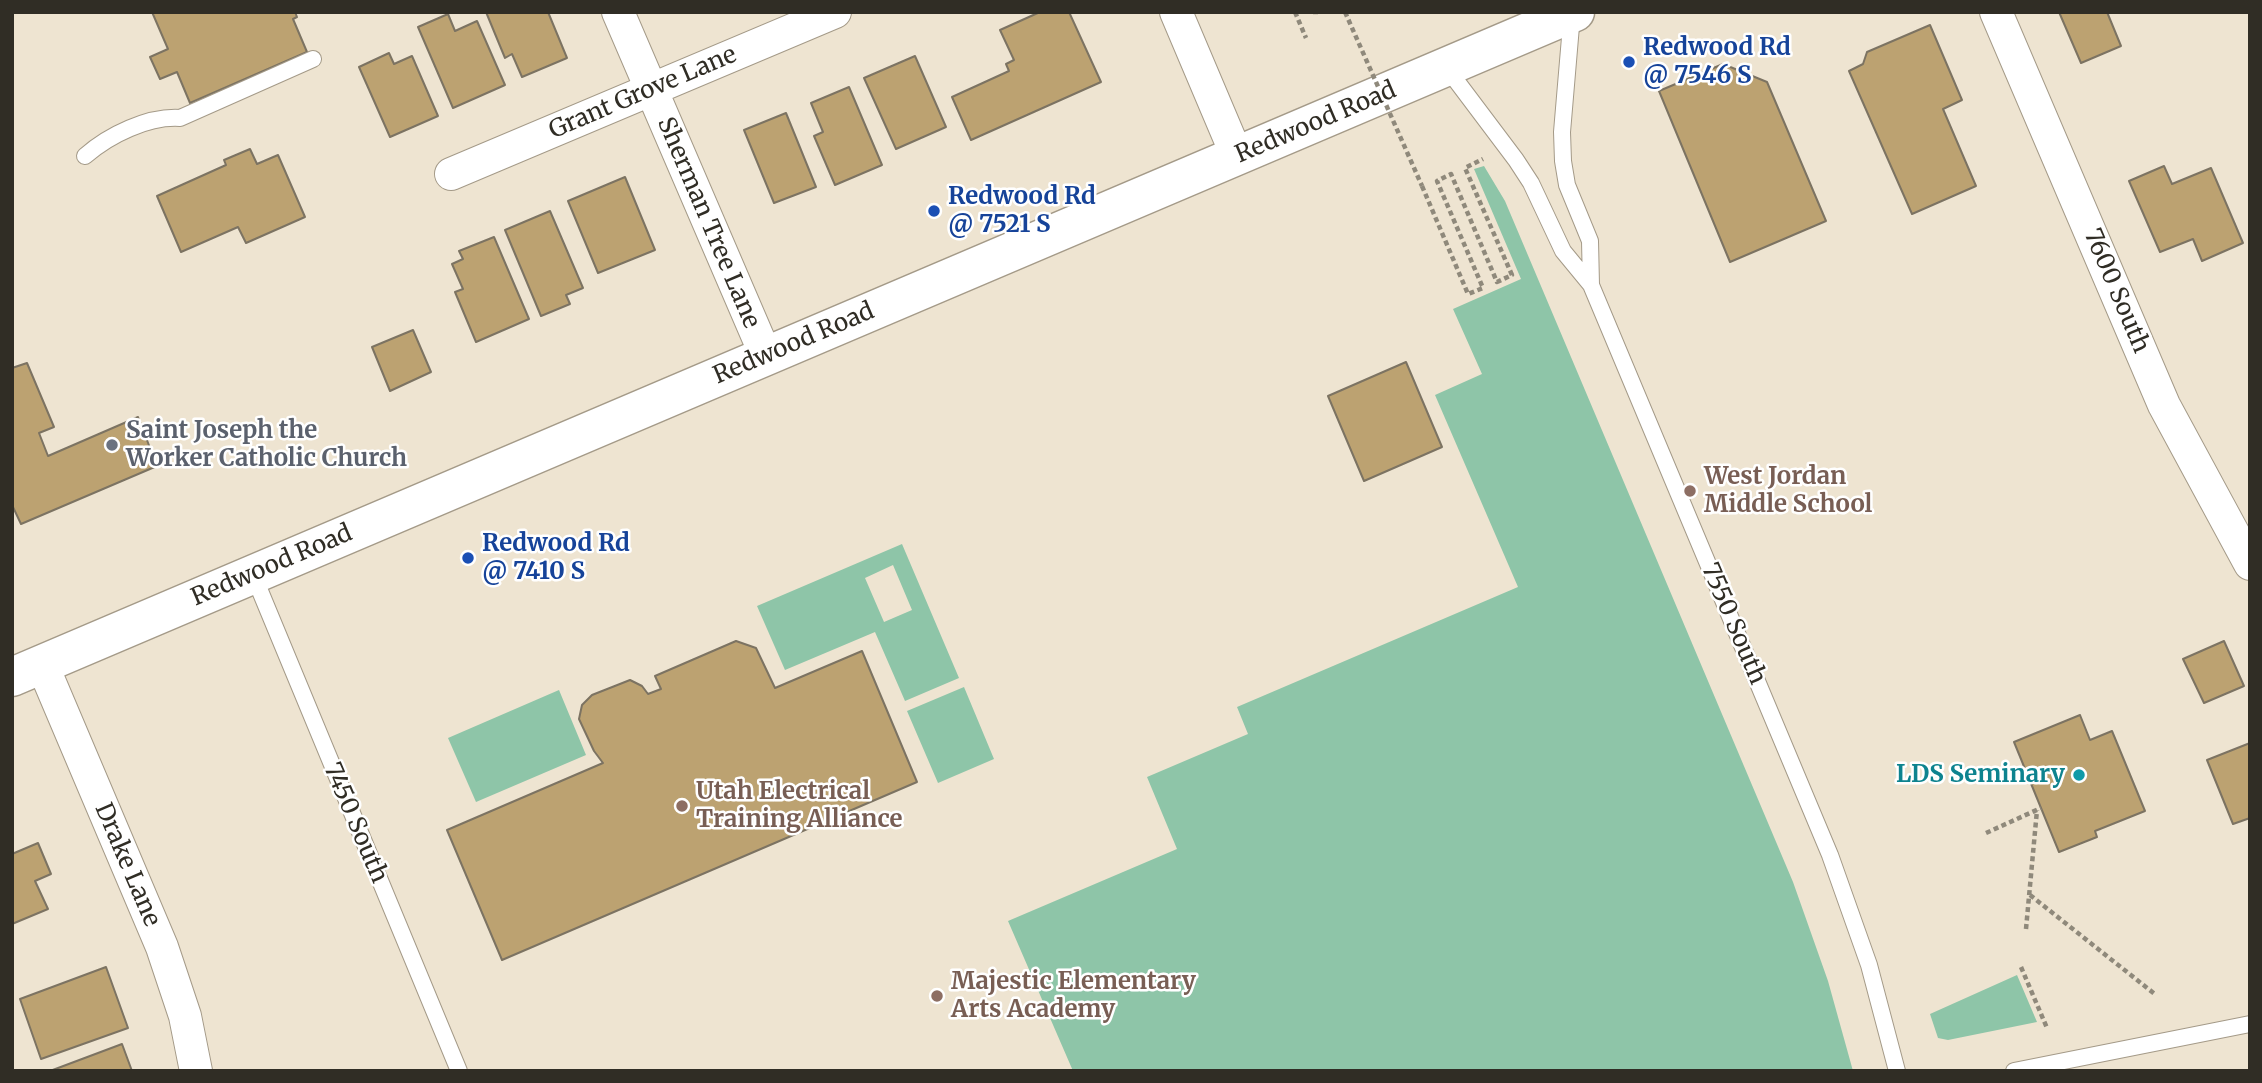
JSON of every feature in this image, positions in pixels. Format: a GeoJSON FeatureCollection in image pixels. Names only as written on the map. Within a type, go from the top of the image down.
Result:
{"type":"FeatureCollection","features":[{"type":"Feature","properties":{"kind":"main road","name":"Redwood Road"},"geometry":{"type":"LineString","coordinates":[[27,670],[1574,13]]}},
{"type":"Feature","properties":{"kind":"street","name":"Sherman Tree Lane"},"geometry":{"type":"LineString","coordinates":[[618,12],[766,356]]}},
{"type":"Feature","properties":{"kind":"street","name":"Grant Grove Lane"},"geometry":{"type":"LineString","coordinates":[[452,174],[835,12]]}},
{"type":"Feature","properties":{"kind":"street"},"geometry":{"type":"LineString","coordinates":[[1176,12],[1237,156]]}},
{"type":"Feature","properties":{"kind":"street","name":"7600 South"},"geometry":{"type":"LineString","coordinates":[[1996,12],[2164,405],[2250,564]]}},
{"type":"Feature","properties":{"kind":"street","name":"Drake Lane"},"geometry":{"type":"LineString","coordinates":[[27,670],[162,947],[185,1016],[196,1071]]}},
{"type":"Feature","properties":{"kind":"lane","name":"7550 South"},"geometry":{"type":"LineString","coordinates":[[1574,13],[1562,132],[1563,161],[1567,185],[1590,241],[1591,285]]}},
{"type":"Feature","properties":{"kind":"lane"},"geometry":{"type":"LineString","coordinates":[[85,156],[99,144],[161,117],[180,118],[313,59]]}},
{"type":"Feature","properties":{"kind":"lane","name":"7550 South"},"geometry":{"type":"LineString","coordinates":[[1446,67],[1516,160],[1531,183],[1563,250],[1591,285],[1830,855],[1869,965],[1897,1071]]}},
{"type":"Feature","properties":{"kind":"lane","name":"7450 South"},"geometry":{"type":"LineString","coordinates":[[253,574],[459,1071]]}},
{"type":"Feature","properties":{"kind":"lane"},"geometry":{"type":"LineString","coordinates":[[2014,1071],[2250,1024]]}},
{"type":"Feature","properties":{"kind":"path"},"geometry":{"type":"LineString","coordinates":[[1295,12],[1306,38]]}},
{"type":"Feature","properties":{"kind":"path"},"geometry":{"type":"LineString","coordinates":[[1313,12],[1319,12]]}},
{"type":"Feature","properties":{"kind":"path"},"geometry":{"type":"LineString","coordinates":[[1345,12],[1468,295],[1483,288],[1437,181],[1451,174],[1497,282],[1512,275],[1465,167],[1487,158]]}},
{"type":"Feature","properties":{"kind":"path"},"geometry":{"type":"LineString","coordinates":[[1986,832],[2039,809],[2026,929]]}},
{"type":"Feature","properties":{"kind":"path"},"geometry":{"type":"LineString","coordinates":[[2030,895],[2156,995]]}},
{"type":"Feature","properties":{"kind":"path"},"geometry":{"type":"LineString","coordinates":[[2021,967],[2047,1028]]}},
{"type":"Feature","properties":{"kind":"green space"},"geometry":{"type":"Polygon","coordinates":[[[1484,166],[1505,201],[1793,882],[1828,981],[1853,1071],[1073,1071],[1008,921],[1177,849],[1147,777],[1248,734],[1237,707],[1518,587],[1435,395],[1482,374],[1453,309],[1521,279],[1474,169],[1484,166]]]}},
{"type":"Feature","properties":{"kind":"green space"},"geometry":{"type":"Polygon","coordinates":[[[902,544],[959,678],[905,701],[875,632],[785,670],[757,606],[902,544]],[[893,565],[865,578],[884,622],[912,610],[893,565]]]}},
{"type":"Feature","properties":{"kind":"green space"},"geometry":{"type":"Polygon","coordinates":[[[964,687],[994,759],[938,783],[907,711],[964,687]]]}},
{"type":"Feature","properties":{"kind":"green space"},"geometry":{"type":"Polygon","coordinates":[[[559,690],[586,755],[476,802],[448,738],[559,690]]]}},
{"type":"Feature","properties":{"kind":"green space"},"geometry":{"type":"Polygon","coordinates":[[[2017,975],[2037,1022],[1948,1040],[1938,1038],[1930,1014],[2017,975]]]}},
{"type":"Feature","properties":{"kind":"building"},"geometry":{"type":"Polygon","coordinates":[[[152,12],[295,12],[297,17],[293,19],[307,52],[190,103],[177,72],[160,79],[150,57],[168,49],[152,12]]]}},
{"type":"Feature","properties":{"kind":"building"},"geometry":{"type":"Polygon","coordinates":[[[486,12],[548,12],[567,58],[522,77],[512,54],[505,58],[486,12]]]}},
{"type":"Feature","properties":{"kind":"building"},"geometry":{"type":"Polygon","coordinates":[[[1040,12],[1069,12],[1101,82],[971,140],[952,97],[1009,71],[1006,64],[1014,60],[1000,30],[1040,12]]]}},
{"type":"Feature","properties":{"kind":"building"},"geometry":{"type":"Polygon","coordinates":[[[2059,12],[2107,12],[2121,46],[2081,63],[2059,12]]]}},
{"type":"Feature","properties":{"kind":"building"},"geometry":{"type":"Polygon","coordinates":[[[448,14],[455,31],[477,21],[505,85],[453,108],[418,27],[448,14]]]}},
{"type":"Feature","properties":{"kind":"building"},"geometry":{"type":"Polygon","coordinates":[[[1930,25],[1962,100],[1943,109],[1976,186],[1912,214],[1849,71],[1863,64],[1867,52],[1930,25]]]}},
{"type":"Feature","properties":{"kind":"building"},"geometry":{"type":"Polygon","coordinates":[[[389,53],[394,64],[412,56],[438,116],[390,137],[359,67],[389,53]]]}},
{"type":"Feature","properties":{"kind":"building"},"geometry":{"type":"Polygon","coordinates":[[[915,56],[946,127],[896,149],[864,78],[915,56]]]}},
{"type":"Feature","properties":{"kind":"building"},"geometry":{"type":"Polygon","coordinates":[[[1723,64],[1767,82],[1826,221],[1730,262],[1659,91],[1723,64]]]}},
{"type":"Feature","properties":{"kind":"building"},"geometry":{"type":"Polygon","coordinates":[[[849,87],[882,165],[835,185],[814,136],[823,132],[811,103],[849,87]]]}},
{"type":"Feature","properties":{"kind":"building"},"geometry":{"type":"Polygon","coordinates":[[[786,113],[816,187],[774,203],[744,130],[786,113]]]}},
{"type":"Feature","properties":{"kind":"building"},"geometry":{"type":"Polygon","coordinates":[[[250,149],[257,164],[278,155],[305,217],[246,243],[238,227],[181,252],[157,196],[226,165],[224,160],[250,149]]]}},
{"type":"Feature","properties":{"kind":"building"},"geometry":{"type":"Polygon","coordinates":[[[2164,166],[2172,184],[2211,168],[2243,243],[2202,261],[2193,239],[2160,252],[2129,181],[2164,166]]]}},
{"type":"Feature","properties":{"kind":"building"},"geometry":{"type":"Polygon","coordinates":[[[625,177],[655,250],[598,273],[568,201],[625,177]]]}},
{"type":"Feature","properties":{"kind":"building"},"geometry":{"type":"Polygon","coordinates":[[[550,211],[583,288],[566,295],[570,304],[541,316],[505,230],[550,211]]]}},
{"type":"Feature","properties":{"kind":"building"},"geometry":{"type":"Polygon","coordinates":[[[494,237],[529,319],[476,342],[455,292],[463,289],[452,264],[463,259],[459,251],[494,237]]]}},
{"type":"Feature","properties":{"kind":"building"},"geometry":{"type":"Polygon","coordinates":[[[413,330],[431,372],[390,391],[372,347],[413,330]]]}},
{"type":"Feature","properties":{"kind":"building"},"geometry":{"type":"Polygon","coordinates":[[[1406,362],[1442,447],[1364,481],[1328,396],[1406,362]]]}},
{"type":"Feature","properties":{"kind":"building","name":"Saint Joseph the Worker Catholic Church"},"geometry":{"type":"Polygon","coordinates":[[[27,363],[54,427],[39,433],[48,456],[138,417],[157,466],[21,524],[12,505],[12,368],[27,363]]]}},
{"type":"Feature","properties":{"kind":"building","name":"Utah Electrical Training Alliance"},"geometry":{"type":"Polygon","coordinates":[[[736,641],[756,648],[775,688],[862,651],[917,782],[502,960],[447,830],[603,763],[594,751],[579,719],[582,705],[592,695],[630,680],[642,686],[648,694],[661,689],[655,676],[736,641]]]}},
{"type":"Feature","properties":{"kind":"building"},"geometry":{"type":"Polygon","coordinates":[[[2224,641],[2244,686],[2204,703],[2183,659],[2224,641]]]}},
{"type":"Feature","properties":{"kind":"building","name":"LDS Seminary"},"geometry":{"type":"Polygon","coordinates":[[[2080,715],[2090,740],[2112,731],[2145,811],[2095,831],[2097,837],[2059,852],[2014,742],[2080,715]]]}},
{"type":"Feature","properties":{"kind":"building"},"geometry":{"type":"Polygon","coordinates":[[[2250,743],[2250,818],[2233,824],[2207,760],[2250,743]]]}},
{"type":"Feature","properties":{"kind":"building"},"geometry":{"type":"Polygon","coordinates":[[[38,843],[51,874],[35,881],[48,909],[12,924],[12,854],[38,843]]]}},
{"type":"Feature","properties":{"kind":"building"},"geometry":{"type":"Polygon","coordinates":[[[106,967],[128,1028],[41,1059],[20,999],[106,967]]]}},
{"type":"Feature","properties":{"kind":"building"},"geometry":{"type":"Polygon","coordinates":[[[122,1044],[132,1071],[50,1071],[122,1044]]]}},
{"type":"Feature","properties":{"kind":"place","name":"Redwood Rd @ 7546 S"},"geometry":{"type":"Point","coordinates":[1629,62]}},
{"type":"Feature","properties":{"kind":"place","name":"Redwood Rd @ 7521 S"},"geometry":{"type":"Point","coordinates":[934,211]}},
{"type":"Feature","properties":{"kind":"place","name":"Saint Joseph the Worker Catholic Church"},"geometry":{"type":"Point","coordinates":[112,445]}},
{"type":"Feature","properties":{"kind":"place","name":"West Jordan Middle School"},"geometry":{"type":"Point","coordinates":[1690,491]}},
{"type":"Feature","properties":{"kind":"place","name":"Redwood Rd @ 7410 S"},"geometry":{"type":"Point","coordinates":[468,558]}},
{"type":"Feature","properties":{"kind":"place","name":"LDS Seminary"},"geometry":{"type":"Point","coordinates":[2079,775]}},
{"type":"Feature","properties":{"kind":"place","name":"Utah Electrical Training Alliance"},"geometry":{"type":"Point","coordinates":[682,806]}},
{"type":"Feature","properties":{"kind":"place","name":"Majestic Elementary Arts Academy"},"geometry":{"type":"Point","coordinates":[937,996]}}]}
